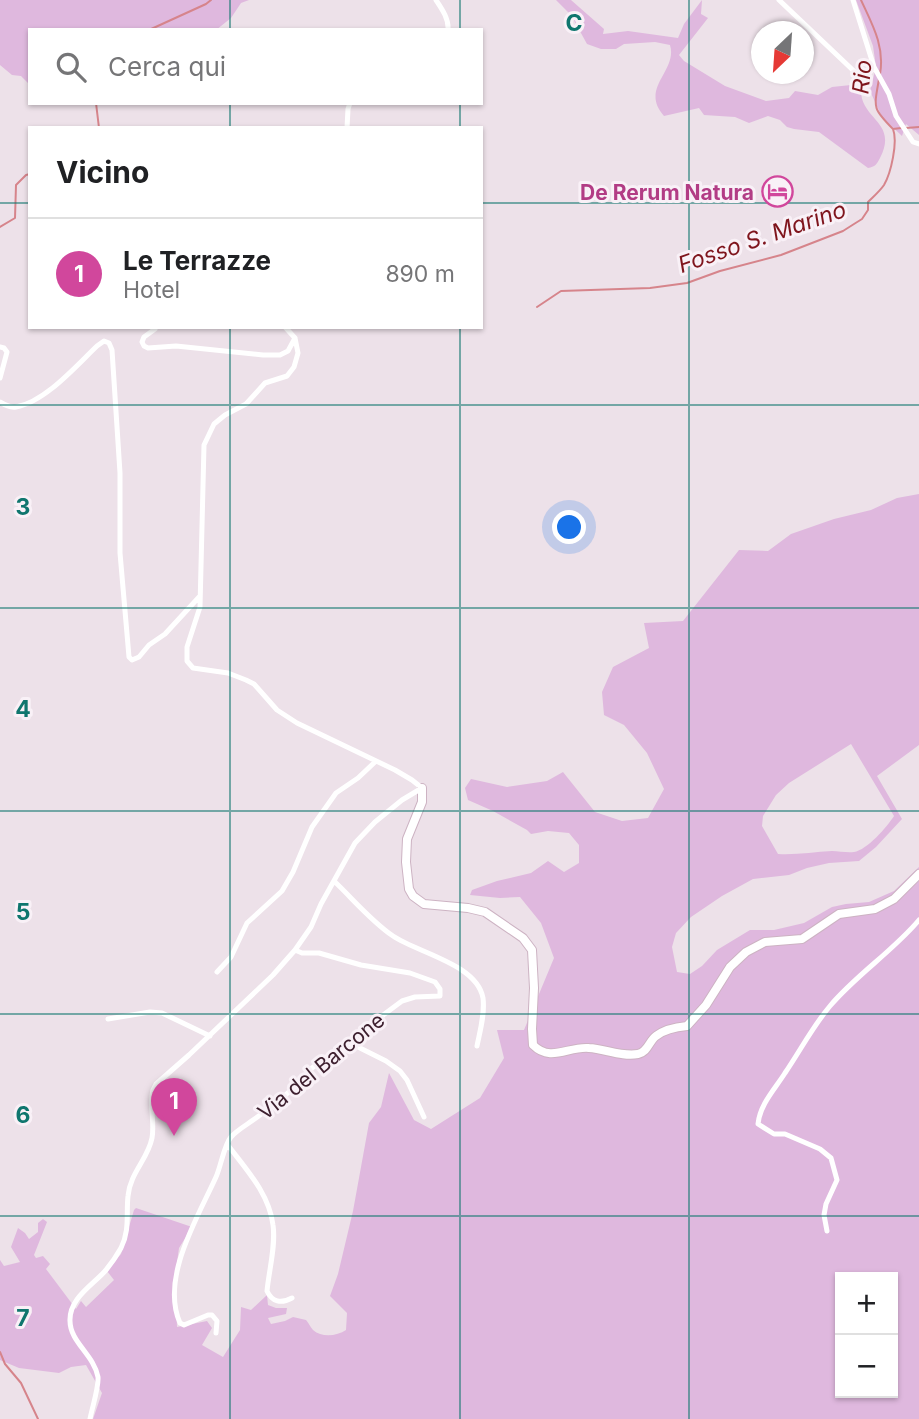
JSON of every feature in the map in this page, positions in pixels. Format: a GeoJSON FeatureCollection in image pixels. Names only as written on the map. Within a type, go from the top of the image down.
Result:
{"type":"FeatureCollection","features":[{"type":"Feature","properties":{"kind":"street"},"geometry":{"type":"LineString","coordinates":[[436,0],[449,23],[448,28]]}},
{"type":"Feature","properties":{"kind":"street"},"geometry":{"type":"LineString","coordinates":[[779,0],[857,75],[867,76],[875,70]]}},
{"type":"Feature","properties":{"kind":"street"},"geometry":{"type":"LineString","coordinates":[[853,0],[875,70],[889,94],[896,116],[913,142],[919,144]]}},
{"type":"Feature","properties":{"kind":"street"},"geometry":{"type":"LineString","coordinates":[[347,126],[349,105]]}},
{"type":"Feature","properties":{"kind":"street"},"geometry":{"type":"LineString","coordinates":[[154,329],[144,337],[144,346],[176,346],[280,355],[288,351],[295,338]]}},
{"type":"Feature","properties":{"kind":"street"},"geometry":{"type":"LineString","coordinates":[[287,329],[295,338],[298,353],[294,367],[287,376],[265,383],[246,404],[214,424],[204,445],[200,607],[187,647],[187,661],[193,668],[228,674],[254,684],[277,710],[297,723],[395,770],[422,788]]}},
{"type":"Feature","properties":{"kind":"street"},"geometry":{"type":"LineString","coordinates":[[0,402],[15,408],[41,397],[97,346],[104,341],[109,343],[112,350],[120,473],[120,552],[129,657],[132,660],[139,657],[149,645],[165,634],[200,596]]}},
{"type":"Feature","properties":{"kind":"street"},"geometry":{"type":"LineString","coordinates":[[0,347],[7,352],[0,378]]}},
{"type":"Feature","properties":{"kind":"street"},"geometry":{"type":"LineString","coordinates":[[217,972],[231,957],[247,923],[282,891],[293,873],[312,827],[336,793],[375,762]]}},
{"type":"Feature","properties":{"kind":"street"},"geometry":{"type":"LineString","coordinates":[[422,788],[422,802],[407,839],[409,889],[413,896],[424,904],[485,912],[523,937],[532,950],[533,1045],[540,1052],[555,1054],[588,1047],[640,1054],[648,1048],[654,1037],[672,1028],[687,1026],[696,1018],[730,967],[746,952],[765,942],[802,939],[839,914],[875,909],[894,899],[919,874]]}},
{"type":"Feature","properties":{"kind":"street"},"geometry":{"type":"LineString","coordinates":[[90,1419],[98,1379],[91,1358],[75,1340],[69,1322],[73,1306],[106,1270],[122,1247],[129,1221],[128,1195],[134,1174],[146,1156],[152,1139],[153,1090],[156,1084],[274,975],[311,927],[355,843],[375,822],[422,788]]}},
{"type":"Feature","properties":{"kind":"street"},"geometry":{"type":"LineString","coordinates":[[334,881],[395,937],[463,970],[475,982],[482,995],[484,1007],[477,1046]]}},
{"type":"Feature","properties":{"kind":"street"},"geometry":{"type":"LineString","coordinates":[[827,1231],[824,1215],[836,1180],[831,1158],[820,1149],[785,1134],[775,1134],[758,1124],[758,1115],[830,1006],[919,920]]}},
{"type":"Feature","properties":{"kind":"street","name":"Via del Barcone"},"geometry":{"type":"LineString","coordinates":[[216,1333],[218,1321],[212,1315],[184,1325],[180,1323],[175,1297],[178,1267],[184,1248],[230,1138],[278,1102],[312,1068],[402,1001],[415,996],[440,996],[440,989],[435,982],[410,972],[361,965],[318,953],[295,950]]}},
{"type":"Feature","properties":{"kind":"street"},"geometry":{"type":"LineString","coordinates":[[108,1019],[149,1012],[162,1013],[210,1036]]}},
{"type":"Feature","properties":{"kind":"street"},"geometry":{"type":"LineString","coordinates":[[341,1047],[358,1046],[400,1071],[424,1117]]}},
{"type":"Feature","properties":{"kind":"street"},"geometry":{"type":"LineString","coordinates":[[227,1144],[261,1191],[271,1213],[274,1227],[267,1291],[269,1296],[283,1303],[292,1298]]}},
{"type":"Feature","properties":{"kind":"shaded area"},"geometry":{"type":"Polygon","coordinates":[[[0,0],[249,0],[241,3],[231,18],[218,28],[28,28],[28,83],[21,76],[12,75],[0,65],[0,0]]]}},
{"type":"Feature","properties":{"kind":"shaded area"},"geometry":{"type":"Polygon","coordinates":[[[556,0],[571,0],[604,29],[603,34],[628,31],[678,38],[684,24],[702,0],[701,14],[708,18],[679,55],[684,61],[725,86],[766,101],[789,98],[795,91],[818,95],[832,87],[851,85],[861,88],[866,107],[885,136],[885,146],[880,158],[876,165],[868,168],[819,132],[787,127],[780,120],[768,116],[749,123],[735,117],[704,115],[699,108],[664,116],[657,106],[656,97],[657,88],[669,63],[670,45],[655,42],[601,49],[587,44],[571,15],[556,0]]]}},
{"type":"Feature","properties":{"kind":"shaded area"},"geometry":{"type":"Polygon","coordinates":[[[856,0],[919,0],[919,135],[906,124],[902,136],[882,117],[870,91],[876,67],[873,46],[856,0]]]}},
{"type":"Feature","properties":{"kind":"shaded area"},"geometry":{"type":"Polygon","coordinates":[[[919,494],[919,745],[877,776],[902,819],[859,861],[829,863],[789,875],[753,879],[722,896],[691,917],[676,933],[672,947],[677,972],[690,974],[717,950],[750,930],[774,930],[804,923],[832,907],[869,902],[894,891],[919,867],[919,1419],[93,1419],[102,1393],[86,1365],[71,1367],[59,1373],[19,1368],[0,1360],[0,1260],[4,1266],[20,1262],[11,1247],[18,1228],[29,1239],[38,1232],[38,1223],[43,1219],[47,1222],[34,1255],[36,1258],[43,1256],[50,1264],[46,1269],[76,1309],[81,1301],[86,1307],[114,1280],[107,1271],[121,1254],[136,1208],[192,1227],[179,1248],[175,1277],[177,1327],[207,1321],[212,1328],[202,1345],[223,1357],[240,1330],[241,1307],[251,1310],[267,1295],[268,1305],[287,1308],[286,1314],[268,1318],[271,1324],[293,1317],[306,1320],[313,1330],[325,1335],[346,1330],[347,1313],[330,1296],[353,1211],[369,1123],[381,1107],[389,1073],[414,1120],[431,1129],[480,1098],[504,1058],[497,1030],[524,1030],[554,958],[541,923],[520,897],[470,895],[472,890],[531,873],[548,861],[564,872],[579,863],[579,845],[569,833],[548,831],[531,834],[493,811],[468,800],[465,788],[471,779],[507,787],[547,781],[563,772],[595,812],[622,821],[648,818],[664,789],[647,753],[624,725],[604,715],[602,692],[613,667],[649,648],[644,623],[683,621],[739,550],[768,551],[791,534],[871,510],[897,498],[919,494]],[[851,744],[789,783],[776,795],[763,816],[762,826],[778,854],[851,852],[865,847],[894,816],[851,744]]]}},
{"type":"Feature","properties":{"kind":"waterway"},"geometry":{"type":"LineString","coordinates":[[153,28],[211,0]]}},
{"type":"Feature","properties":{"kind":"waterway","name":"Rio"},"geometry":{"type":"LineString","coordinates":[[861,0],[879,45],[880,74]]}},
{"type":"Feature","properties":{"kind":"waterway","name":"Rio"},"geometry":{"type":"LineString","coordinates":[[879,79],[876,102],[878,112],[893,129],[901,128]]}},
{"type":"Feature","properties":{"kind":"waterway"},"geometry":{"type":"LineString","coordinates":[[96,105],[99,126]]}},
{"type":"Feature","properties":{"kind":"waterway","name":"Rio"},"geometry":{"type":"LineString","coordinates":[[906,128],[919,127]]}},
{"type":"Feature","properties":{"kind":"waterway","name":"Fosso S. Marino"},"geometry":{"type":"LineString","coordinates":[[537,307],[561,291],[650,288],[687,283],[781,255],[843,231],[862,219],[868,210],[868,202],[884,185],[893,157],[893,129]]}},
{"type":"Feature","properties":{"kind":"waterway"},"geometry":{"type":"LineString","coordinates":[[0,227],[15,218],[16,185],[28,174]]}},
{"type":"Feature","properties":{"kind":"waterway"},"geometry":{"type":"LineString","coordinates":[[0,1352],[5,1364],[21,1383],[38,1419]]}},
{"type":"Feature","properties":{"kind":"place","name":"De Rerum Natura"},"geometry":{"type":"Point","coordinates":[777,192]}},
{"type":"Feature","properties":{"kind":"place","name":"Le Terrazze"},"geometry":{"type":"Point","coordinates":[174,1136]}}]}
